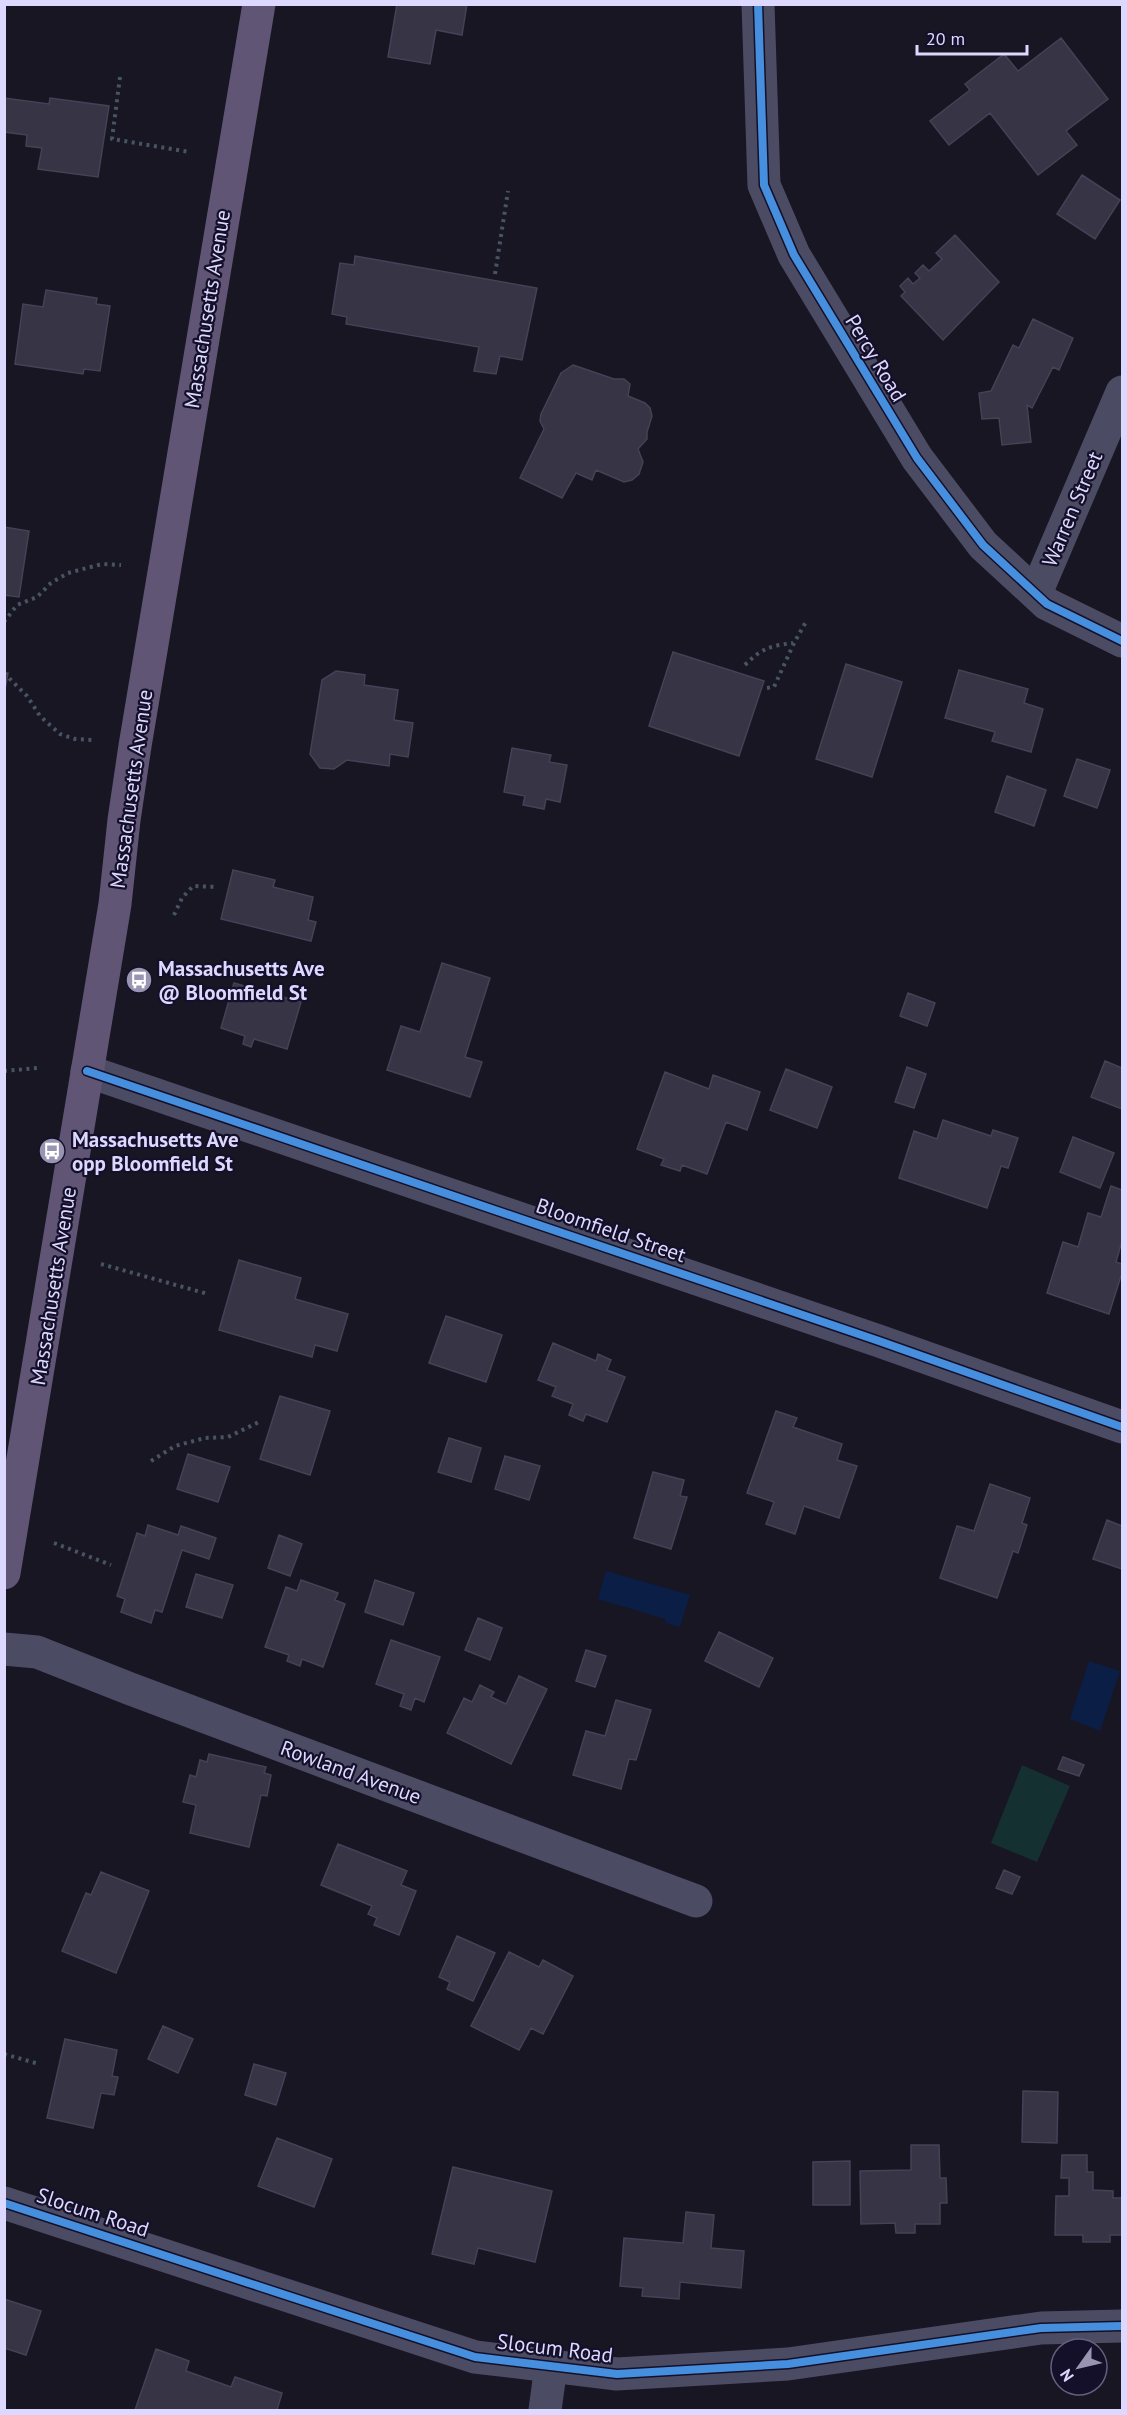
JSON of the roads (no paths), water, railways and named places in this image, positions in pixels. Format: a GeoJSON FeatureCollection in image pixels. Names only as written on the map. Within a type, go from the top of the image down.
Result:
{"type":"FeatureCollection","features":[{"type":"Feature","properties":{"kind":"main road","name":"Massachusetts Avenue"},"geometry":{"type":"LineString","coordinates":[[4,1573],[115,904],[135,746],[260,4]]}},
{"type":"Feature","properties":{"kind":"street","name":"Percy Road"},"geometry":{"type":"LineString","coordinates":[[758,4],[764,185],[794,255],[917,458],[983,545],[1047,604],[1122,641]]}},
{"type":"Feature","properties":{"kind":"street","name":"Warren Street"},"geometry":{"type":"LineString","coordinates":[[1036,593],[1113,436],[1122,392]]}},
{"type":"Feature","properties":{"kind":"street","name":"Bloomfield Street"},"geometry":{"type":"LineString","coordinates":[[87,1071],[889,1344],[1122,1427]]}},
{"type":"Feature","properties":{"kind":"street","name":"Rowland Avenue"},"geometry":{"type":"LineString","coordinates":[[4,1650],[37,1652],[139,1693],[696,1900]]}},
{"type":"Feature","properties":{"kind":"street","name":"Slocum Road"},"geometry":{"type":"LineString","coordinates":[[4,2203],[475,2357],[618,2374],[788,2364],[1041,2328],[1122,2326]]}},
{"type":"Feature","properties":{"kind":"street"},"geometry":{"type":"LineString","coordinates":[[545,2410],[551,2366]]}},
{"type":"Feature","properties":{"kind":"water"},"geometry":{"type":"Polygon","coordinates":[[[606,1571],[690,1595],[680,1627],[666,1623],[665,1619],[598,1599],[606,1571]]]}},
{"type":"Feature","properties":{"kind":"water"},"geometry":{"type":"Polygon","coordinates":[[[1089,1661],[1120,1671],[1100,1731],[1070,1719],[1089,1661]]]}},
{"type":"Feature","properties":{"kind":"place","name":"Massachusetts Ave @ Bloomfield St"},"geometry":{"type":"Point","coordinates":[139,980]}},
{"type":"Feature","properties":{"kind":"place","name":"Massachusetts Ave opp Bloomfield St"},"geometry":{"type":"Point","coordinates":[52,1151]}}]}
